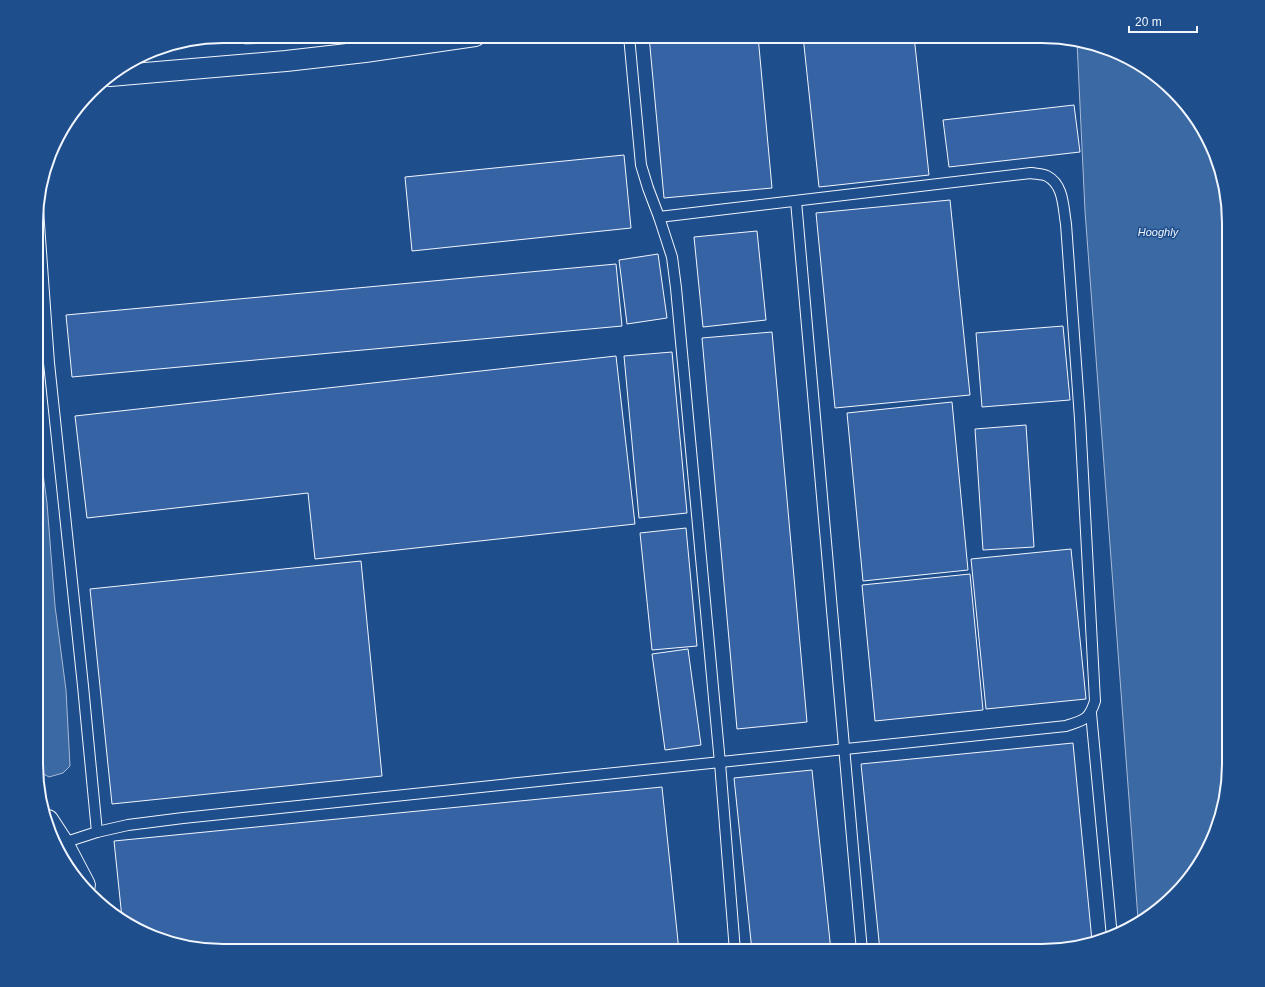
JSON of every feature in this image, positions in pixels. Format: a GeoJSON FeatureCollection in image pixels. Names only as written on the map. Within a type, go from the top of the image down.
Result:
{"type":"FeatureCollection","features":[{"type":"Feature","properties":{"kind":"street"},"geometry":{"type":"LineString","coordinates":[[120,75],[286,61],[403,43]]}},
{"type":"Feature","properties":{"kind":"street"},"geometry":{"type":"LineString","coordinates":[[58,836],[75,867]]}},
{"type":"Feature","properties":{"kind":"lane"},"geometry":{"type":"LineString","coordinates":[[630,43],[641,165],[672,257],[676,288],[720,763],[734,944]]}},
{"type":"Feature","properties":{"kind":"lane"},"geometry":{"type":"LineString","coordinates":[[63,843],[96,832],[128,825],[183,818],[1066,726],[1085,720],[1091,713],[1095,701],[1080,419],[1066,224],[1062,198],[1057,186],[1046,176],[1031,173],[659,218]]}},
{"type":"Feature","properties":{"kind":"lane"},"geometry":{"type":"LineString","coordinates":[[796,201],[861,944]]}},
{"type":"Feature","properties":{"kind":"lane"},"geometry":{"type":"LineString","coordinates":[[43,286],[48,363],[81,670],[96,832]]}},
{"type":"Feature","properties":{"kind":"lane"},"geometry":{"type":"LineString","coordinates":[[1091,713],[1111,930]]}},
{"type":"Feature","properties":{"kind":"water"},"geometry":{"type":"Polygon","coordinates":[[[243,43],[270,43],[245,44],[243,43]]]}},
{"type":"Feature","properties":{"kind":"water","name":"Hooghly"},"geometry":{"type":"Polygon","coordinates":[[[1077,46],[1111,57],[1132,67],[1161,88],[1177,104],[1192,123],[1208,154],[1219,188],[1222,211],[1222,776],[1216,810],[1208,833],[1198,854],[1177,883],[1161,899],[1138,917],[1085,211],[1077,46]]]}},
{"type":"Feature","properties":{"kind":"water"},"geometry":{"type":"Polygon","coordinates":[[[43,473],[47,503],[55,606],[66,690],[70,766],[63,773],[49,777],[43,774],[43,473]]]}},
{"type":"Feature","properties":{"kind":"building"},"geometry":{"type":"Polygon","coordinates":[[[650,43],[759,43],[772,188],[664,198],[650,43]]]}},
{"type":"Feature","properties":{"kind":"building"},"geometry":{"type":"Polygon","coordinates":[[[804,43],[915,43],[929,175],[819,187],[804,43]]]}},
{"type":"Feature","properties":{"kind":"building"},"geometry":{"type":"Polygon","coordinates":[[[1074,105],[1080,152],[949,167],[943,120],[1074,105]]]}},
{"type":"Feature","properties":{"kind":"building"},"geometry":{"type":"Polygon","coordinates":[[[624,155],[631,228],[412,251],[405,177],[624,155]]]}},
{"type":"Feature","properties":{"kind":"building"},"geometry":{"type":"Polygon","coordinates":[[[950,200],[970,395],[835,408],[816,213],[950,200]]]}},
{"type":"Feature","properties":{"kind":"building"},"geometry":{"type":"Polygon","coordinates":[[[757,231],[766,320],[703,327],[694,237],[757,231]]]}},
{"type":"Feature","properties":{"kind":"building"},"geometry":{"type":"Polygon","coordinates":[[[658,254],[667,318],[627,324],[619,260],[658,254]]]}},
{"type":"Feature","properties":{"kind":"building"},"geometry":{"type":"Polygon","coordinates":[[[616,264],[622,326],[72,377],[66,315],[616,264]]]}},
{"type":"Feature","properties":{"kind":"building"},"geometry":{"type":"Polygon","coordinates":[[[1063,326],[1070,400],[982,407],[976,333],[1063,326]]]}},
{"type":"Feature","properties":{"kind":"building"},"geometry":{"type":"Polygon","coordinates":[[[772,332],[807,722],[737,729],[702,338],[772,332]]]}},
{"type":"Feature","properties":{"kind":"building"},"geometry":{"type":"Polygon","coordinates":[[[672,352],[687,513],[639,518],[624,356],[672,352]]]}},
{"type":"Feature","properties":{"kind":"building"},"geometry":{"type":"Polygon","coordinates":[[[616,356],[635,524],[315,559],[308,493],[87,518],[75,416],[616,356]]]}},
{"type":"Feature","properties":{"kind":"building"},"geometry":{"type":"Polygon","coordinates":[[[952,402],[968,570],[863,581],[847,413],[952,402]]]}},
{"type":"Feature","properties":{"kind":"building"},"geometry":{"type":"Polygon","coordinates":[[[1026,425],[1034,547],[983,550],[975,429],[1026,425]]]}},
{"type":"Feature","properties":{"kind":"building"},"geometry":{"type":"Polygon","coordinates":[[[686,528],[697,646],[652,650],[640,533],[686,528]]]}},
{"type":"Feature","properties":{"kind":"building"},"geometry":{"type":"Polygon","coordinates":[[[1071,549],[1086,699],[986,709],[971,559],[1071,549]]]}},
{"type":"Feature","properties":{"kind":"building"},"geometry":{"type":"Polygon","coordinates":[[[361,561],[382,776],[112,804],[90,589],[361,561]]]}},
{"type":"Feature","properties":{"kind":"building"},"geometry":{"type":"Polygon","coordinates":[[[970,574],[983,710],[875,721],[862,585],[970,574]]]}},
{"type":"Feature","properties":{"kind":"building"},"geometry":{"type":"Polygon","coordinates":[[[688,649],[701,745],[665,750],[652,654],[688,649]]]}},
{"type":"Feature","properties":{"kind":"building"},"geometry":{"type":"Polygon","coordinates":[[[1073,743],[1092,937],[1077,941],[1054,944],[879,944],[861,764],[1073,743]]]}},
{"type":"Feature","properties":{"kind":"building"},"geometry":{"type":"Polygon","coordinates":[[[812,770],[830,944],[751,944],[734,778],[812,770]]]}},
{"type":"Feature","properties":{"kind":"building"},"geometry":{"type":"Polygon","coordinates":[[[662,787],[678,944],[211,944],[188,941],[154,930],[121,913],[114,841],[662,787]]]}}]}
